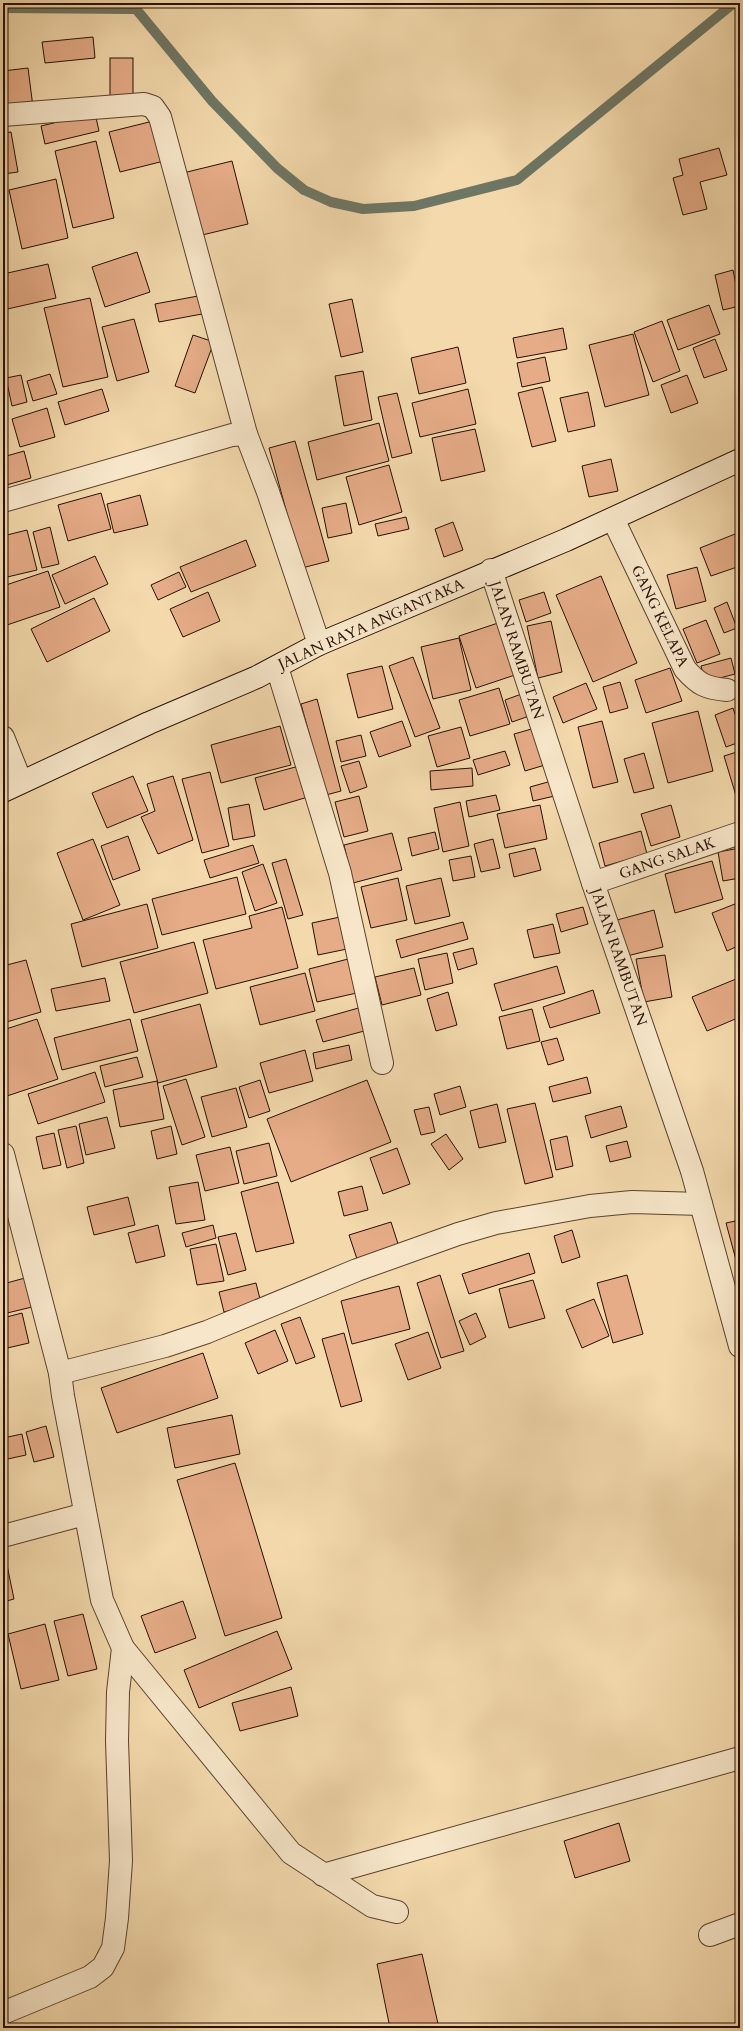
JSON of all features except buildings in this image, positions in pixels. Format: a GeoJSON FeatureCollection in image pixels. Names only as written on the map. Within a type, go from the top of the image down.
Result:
{"type":"FeatureCollection","features":[{"type":"Feature","properties":{"kind":"street"},"geometry":{"type":"LineString","coordinates":[[3,115],[144,104],[153,107],[160,117],[246,434],[268,492],[319,644]]}},
{"type":"Feature","properties":{"kind":"street"},"geometry":{"type":"LineString","coordinates":[[3,501],[232,435],[246,434]]}},
{"type":"Feature","properties":{"kind":"street","name":"JALAN RAYA ANGANTAKA"},"geometry":{"type":"LineString","coordinates":[[12,786],[277,666],[319,644],[613,519],[740,460]]}},
{"type":"Feature","properties":{"kind":"street","name":"GANG KELAPA"},"geometry":{"type":"LineString","coordinates":[[613,519],[685,669],[697,682],[711,689],[727,690]]}},
{"type":"Feature","properties":{"kind":"street","name":"JALAN RAMBUTAN"},"geometry":{"type":"LineString","coordinates":[[491,570],[593,883],[692,1171],[740,1346]]}},
{"type":"Feature","properties":{"kind":"street"},"geometry":{"type":"LineString","coordinates":[[277,666],[340,873],[382,1063]]}},
{"type":"Feature","properties":{"kind":"street"},"geometry":{"type":"LineString","coordinates":[[3,737],[12,786]]}},
{"type":"Feature","properties":{"kind":"street","name":"GANG SALAK"},"geometry":{"type":"LineString","coordinates":[[593,883],[740,834]]}},
{"type":"Feature","properties":{"kind":"street"},"geometry":{"type":"LineString","coordinates":[[3,1154],[60,1373],[102,1600],[123,1648],[290,1853],[372,1906],[397,1912]]}},
{"type":"Feature","properties":{"kind":"street"},"geometry":{"type":"LineString","coordinates":[[60,1373],[165,1346],[207,1332],[328,1281],[458,1234],[496,1223],[590,1206],[632,1202],[701,1204]]}},
{"type":"Feature","properties":{"kind":"street"},"geometry":{"type":"LineString","coordinates":[[3,1536],[85,1514]]}},
{"type":"Feature","properties":{"kind":"street"},"geometry":{"type":"LineString","coordinates":[[3,2012],[90,1977],[103,1967],[113,1948],[121,1861],[117,1740],[118,1692],[123,1648]]}},
{"type":"Feature","properties":{"kind":"street"},"geometry":{"type":"LineString","coordinates":[[322,1875],[740,1758]]}},
{"type":"Feature","properties":{"kind":"street"},"geometry":{"type":"LineString","coordinates":[[710,1935],[740,1924]]}},
{"type":"Feature","properties":{"kind":"waterway"},"geometry":{"type":"LineString","coordinates":[[3,8],[136,9],[212,101],[277,168],[304,190],[331,202],[363,209],[414,206],[517,180],[734,3]]}}]}
